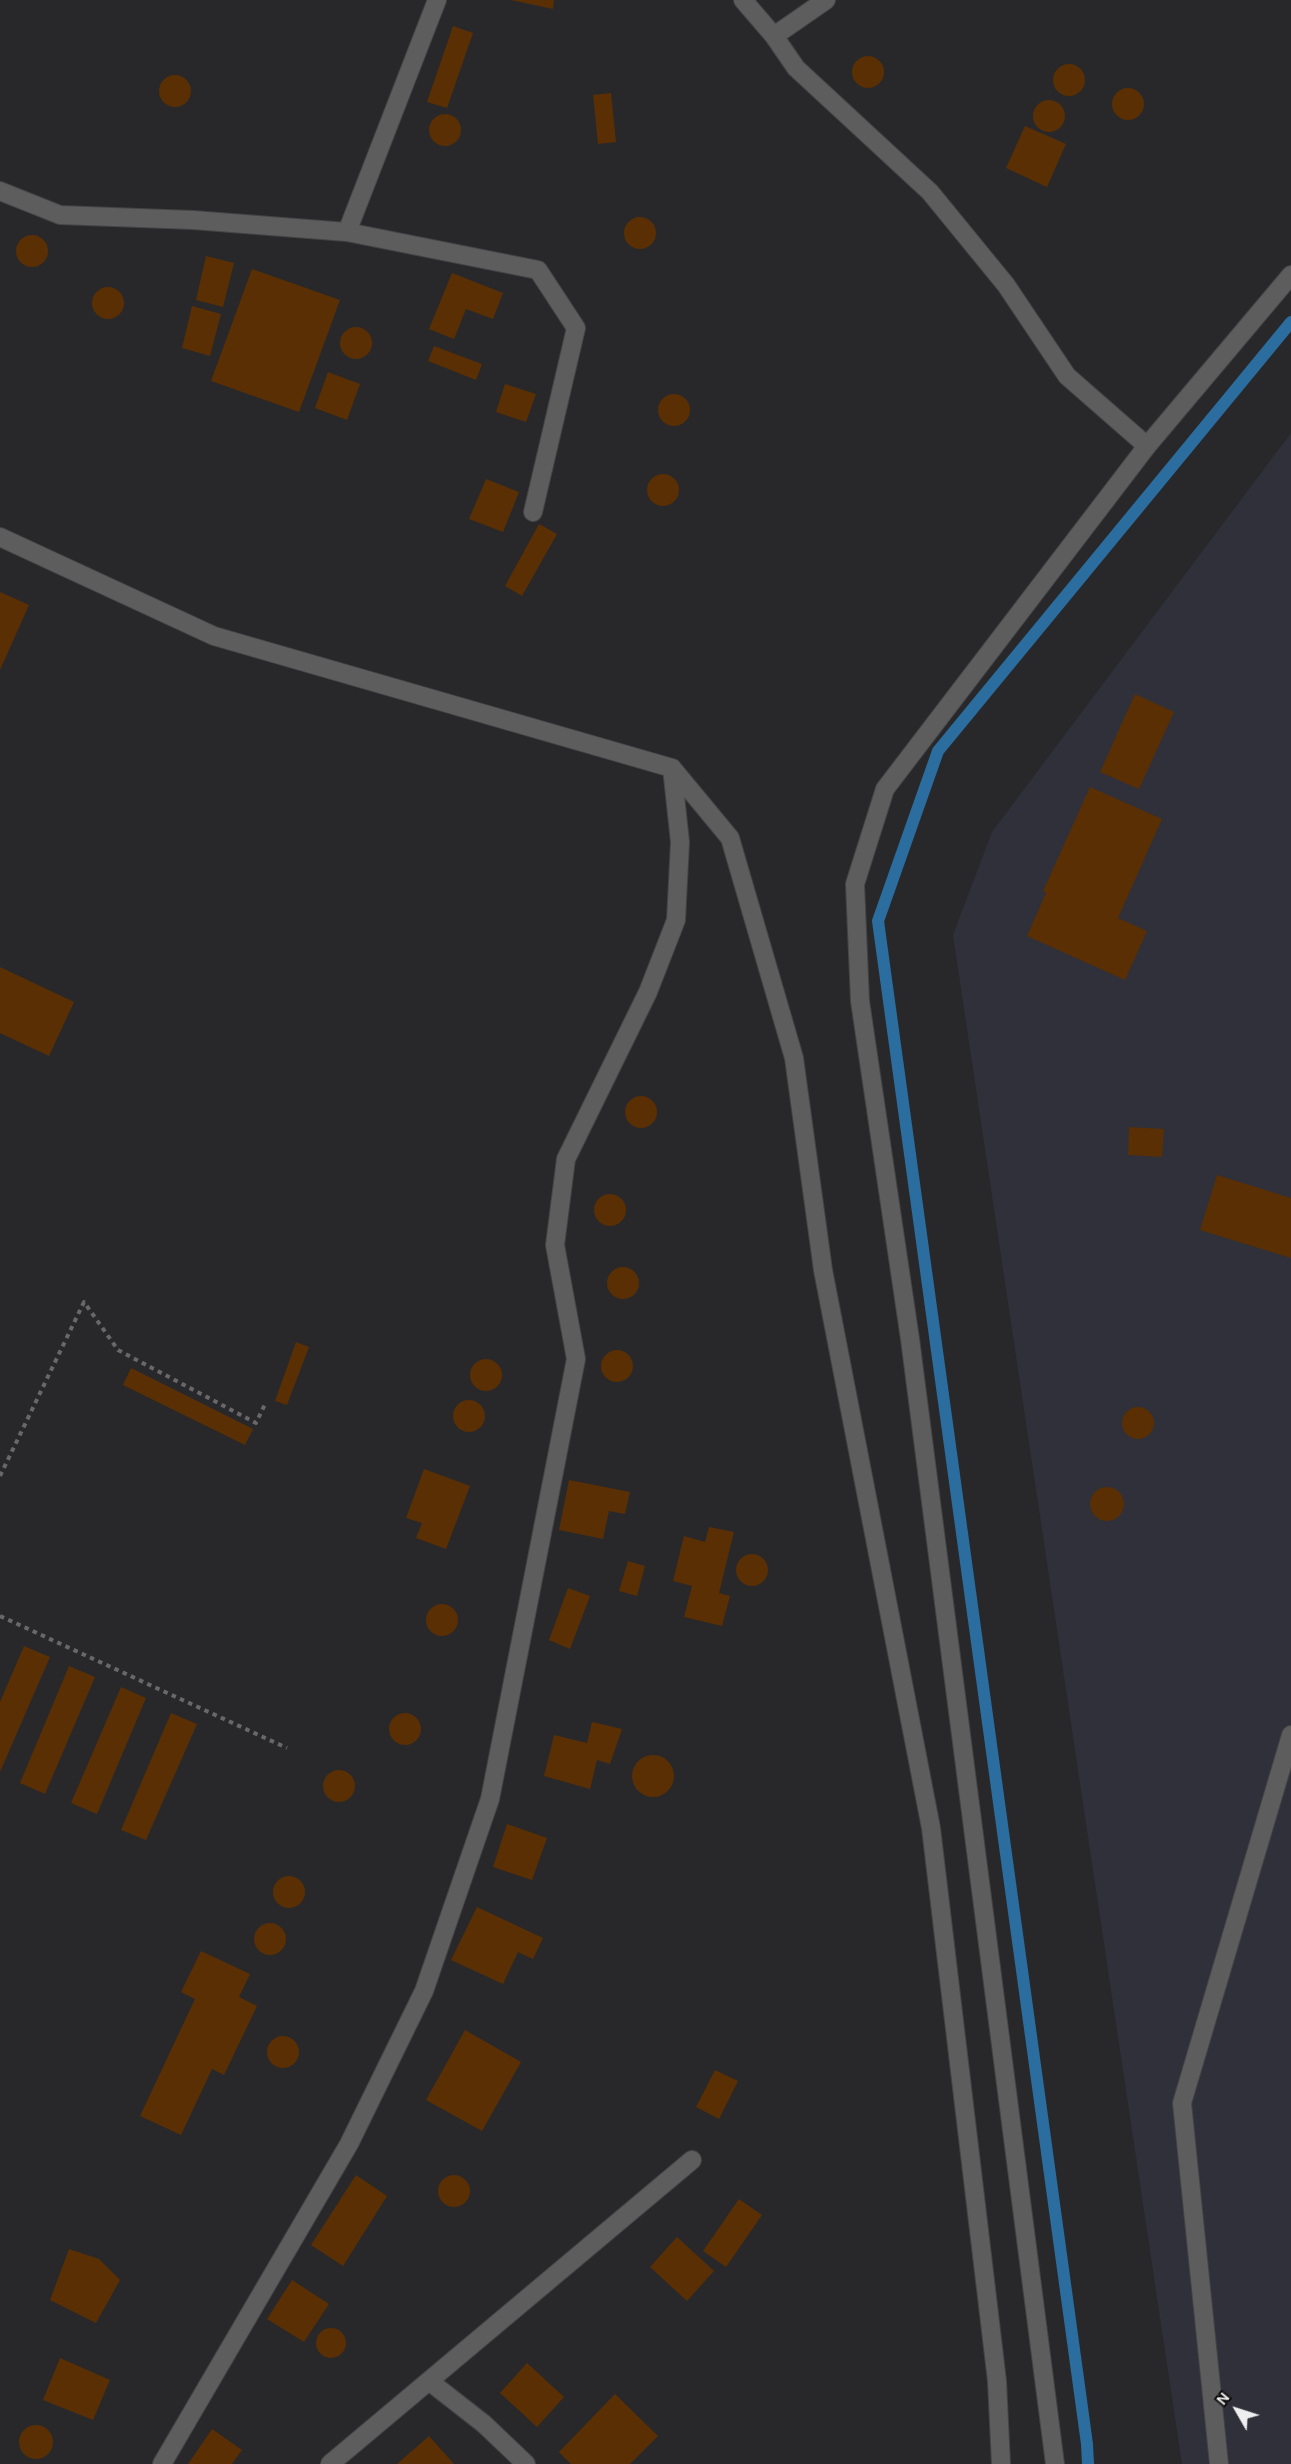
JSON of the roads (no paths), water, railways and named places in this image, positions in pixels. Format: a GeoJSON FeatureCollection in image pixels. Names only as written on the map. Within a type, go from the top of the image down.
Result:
{"type":"FeatureCollection","features":[{"type":"Feature","properties":{"kind":"street"},"geometry":{"type":"LineString","coordinates":[[347,232],[437,0]]}},
{"type":"Feature","properties":{"kind":"street"},"geometry":{"type":"LineString","coordinates":[[743,0],[774,36],[796,68],[930,192],[1006,285],[1067,376],[1147,446]]}},
{"type":"Feature","properties":{"kind":"street"},"geometry":{"type":"LineString","coordinates":[[774,36],[826,0]]}},
{"type":"Feature","properties":{"kind":"street"},"geometry":{"type":"LineString","coordinates":[[0,191],[60,215],[194,220],[347,232],[538,270],[576,328],[533,512]]}},
{"type":"Feature","properties":{"kind":"street"},"geometry":{"type":"LineString","coordinates":[[1056,2464],[910,1339],[860,1000],[855,884],[885,789],[1147,446],[1291,275]]}},
{"type":"Feature","properties":{"kind":"street"},"geometry":{"type":"LineString","coordinates":[[0,537],[214,636],[672,768],[730,838],[794,1058],[823,1270],[931,1828],[997,2381],[1001,2464]]}},
{"type":"Feature","properties":{"kind":"street"},"geometry":{"type":"LineString","coordinates":[[162,2464],[349,2144],[424,1991],[489,1800],[576,1359],[555,1245],[566,1159],[648,992],[676,920],[680,842],[672,768]]}},
{"type":"Feature","properties":{"kind":"street"},"geometry":{"type":"LineString","coordinates":[[1219,2464],[1182,2103],[1289,1746]]}},
{"type":"Feature","properties":{"kind":"street"},"geometry":{"type":"LineString","coordinates":[[336,2462],[692,2160]]}},
{"type":"Feature","properties":{"kind":"street"},"geometry":{"type":"LineString","coordinates":[[429,2381],[484,2424],[526,2464]]}},
{"type":"Feature","properties":{"kind":"waterway"},"geometry":{"type":"LineString","coordinates":[[1088,2464],[878,921],[938,751],[1291,322]]}}]}
